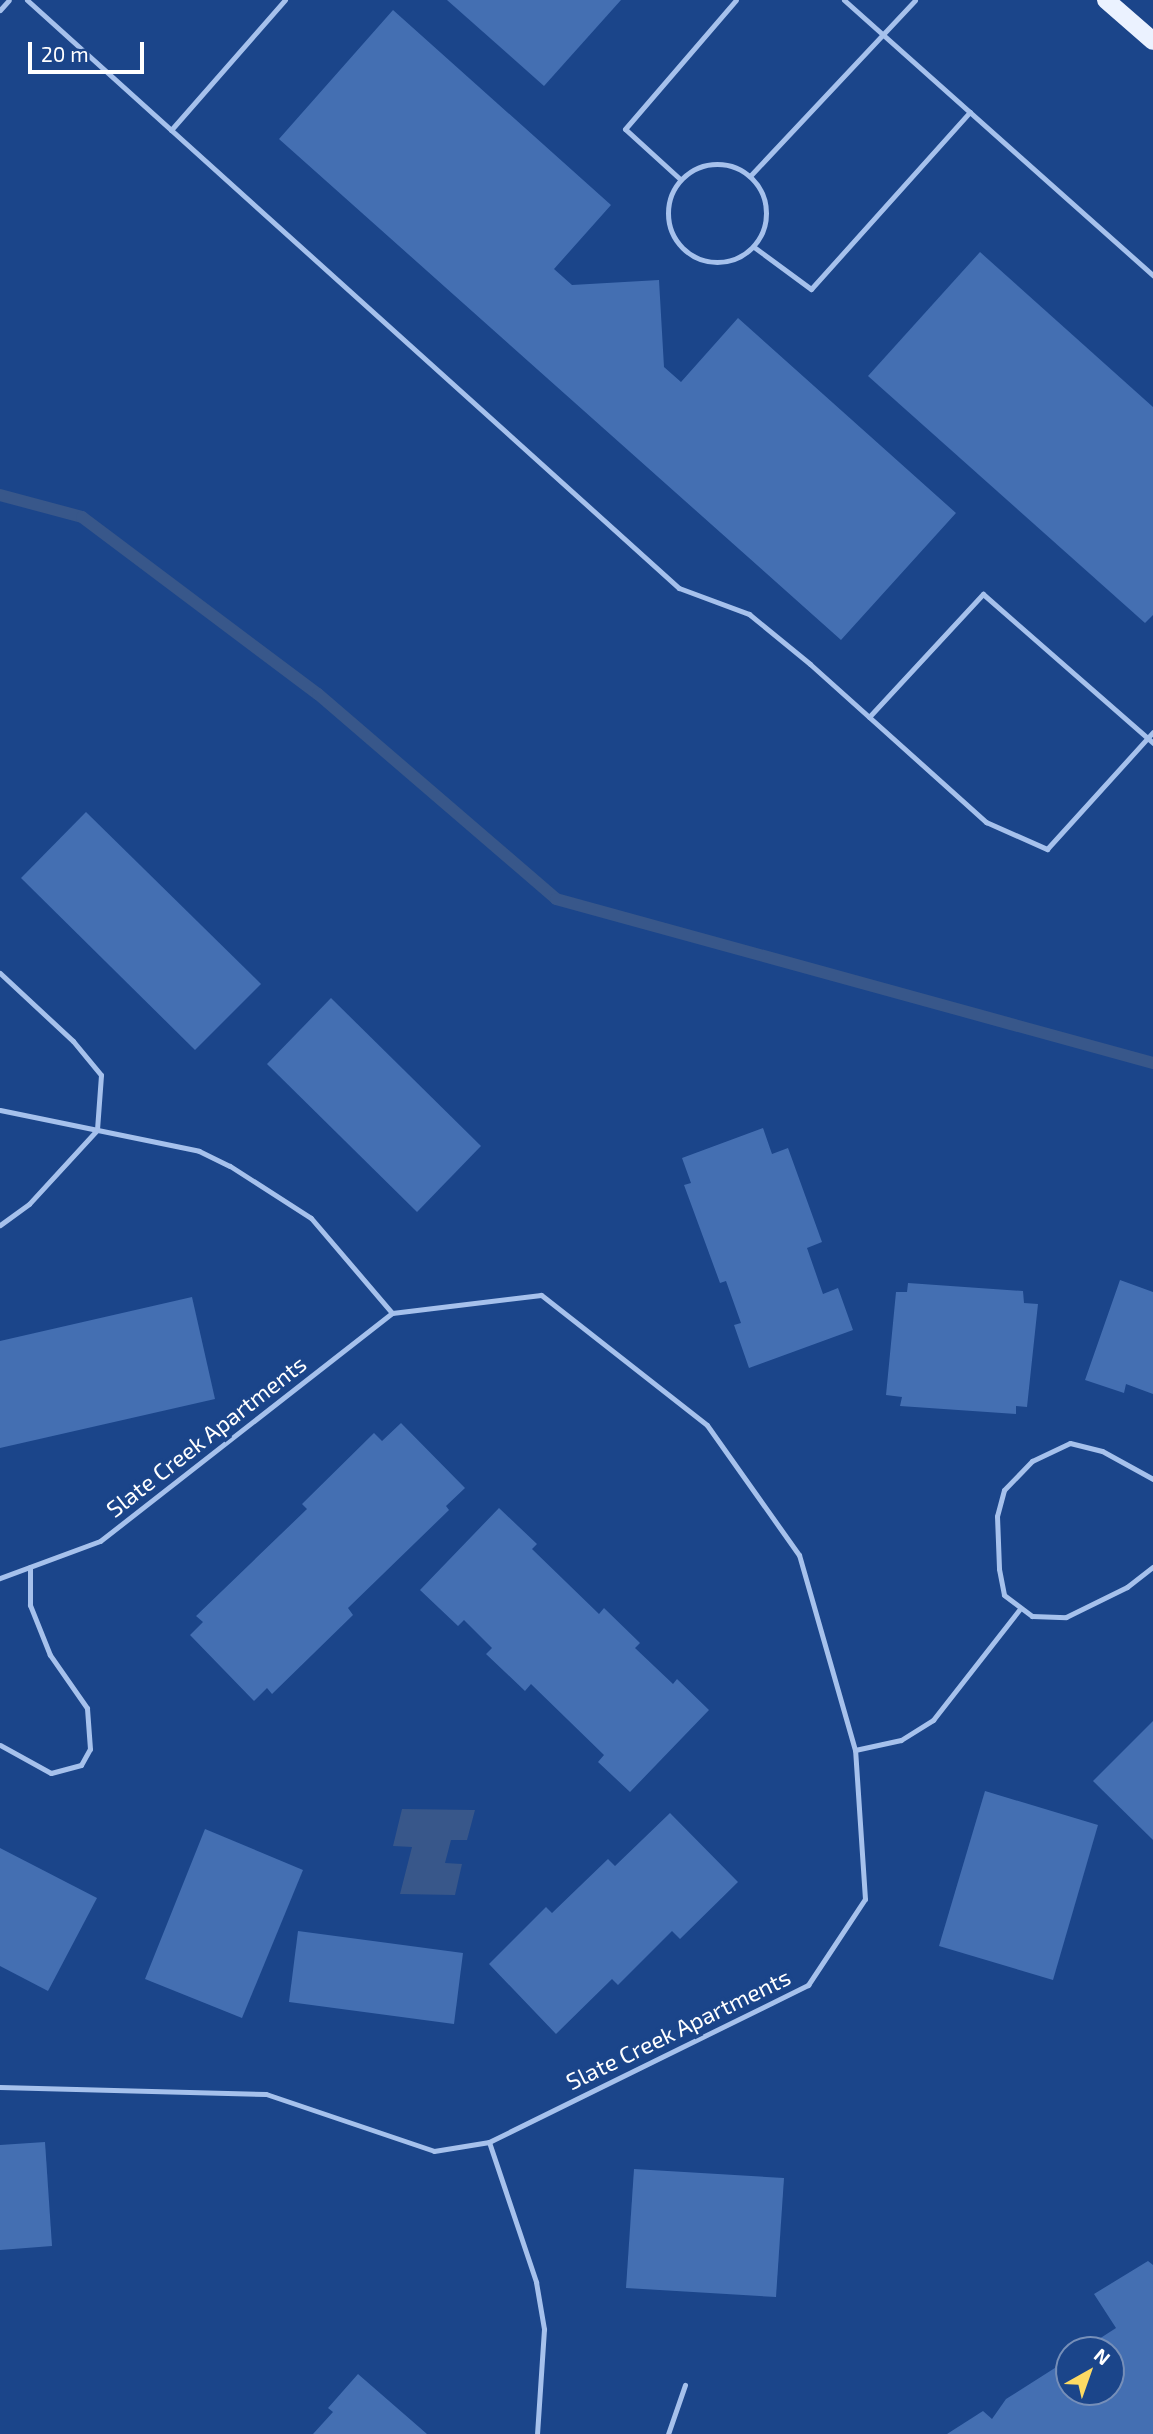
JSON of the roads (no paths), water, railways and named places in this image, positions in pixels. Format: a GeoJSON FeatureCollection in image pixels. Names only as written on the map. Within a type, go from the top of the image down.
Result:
{"type":"FeatureCollection","features":[{"type":"Feature","properties":{"kind":"main road"},"geometry":{"type":"LineString","coordinates":[[1106,0],[1153,41]]}},
{"type":"Feature","properties":{"kind":"lane"},"geometry":{"type":"LineString","coordinates":[[0,10],[9,0]]}},
{"type":"Feature","properties":{"kind":"lane"},"geometry":{"type":"LineString","coordinates":[[27,0],[679,588],[749,614],[986,822],[1047,849],[1153,732]]}},
{"type":"Feature","properties":{"kind":"lane"},"geometry":{"type":"LineString","coordinates":[[171,130],[285,0]]}},
{"type":"Feature","properties":{"kind":"lane"},"geometry":{"type":"LineString","coordinates":[[680,179],[625,129],[736,0]]}},
{"type":"Feature","properties":{"kind":"lane"},"geometry":{"type":"LineString","coordinates":[[844,0],[1153,275]]}},
{"type":"Feature","properties":{"kind":"lane"},"geometry":{"type":"LineString","coordinates":[[750,176],[915,0]]}},
{"type":"Feature","properties":{"kind":"lane"},"geometry":{"type":"LineString","coordinates":[[754,247],[811,289],[970,112]]}},
{"type":"Feature","properties":{"kind":"lane"},"geometry":{"type":"LineString","coordinates":[[714,163],[733,166],[750,176],[762,191],[766,211],[763,230],[754,247],[738,258],[719,263],[700,260],[683,250],[671,234],[667,215],[670,196],[680,179],[695,168],[714,163]]}},
{"type":"Feature","properties":{"kind":"lane"},"geometry":{"type":"LineString","coordinates":[[869,717],[983,594],[1153,744]]}},
{"type":"Feature","properties":{"kind":"lane"},"geometry":{"type":"LineString","coordinates":[[0,973],[73,1041],[102,1076],[97,1130],[29,1204],[0,1225]]}},
{"type":"Feature","properties":{"kind":"lane"},"geometry":{"type":"LineString","coordinates":[[0,1110],[199,1151],[267,1187],[310,1218],[392,1314]]}},
{"type":"Feature","properties":{"kind":"lane","name":"Slate Creek Apartments"},"geometry":{"type":"LineString","coordinates":[[0,1578],[100,1541],[392,1314],[541,1295],[707,1425],[799,1555],[855,1750],[865,1899],[808,1985],[489,2143],[434,2151],[266,2094],[0,2087]]}},
{"type":"Feature","properties":{"kind":"lane"},"geometry":{"type":"LineString","coordinates":[[1153,1479],[1102,1451],[1070,1443],[1032,1461],[1004,1490],[997,1516],[999,1569],[1004,1595],[1019,1610],[1032,1616],[1066,1617],[1127,1587],[1153,1567]]}},
{"type":"Feature","properties":{"kind":"lane"},"geometry":{"type":"LineString","coordinates":[[0,1745],[51,1773],[81,1765],[90,1749],[87,1708],[50,1655],[30,1605],[30,1567]]}},
{"type":"Feature","properties":{"kind":"lane"},"geometry":{"type":"LineString","coordinates":[[855,1750],[901,1740],[933,1720],[1019,1610]]}},
{"type":"Feature","properties":{"kind":"lane"},"geometry":{"type":"LineString","coordinates":[[489,2143],[536,2282],[544,2329],[537,2434]]}},
{"type":"Feature","properties":{"kind":"lane"},"geometry":{"type":"LineString","coordinates":[[668,2434],[685,2385]]}},
{"type":"Feature","properties":{"kind":"water"},"geometry":{"type":"Polygon","coordinates":[[[402,1809],[475,1810],[467,1840],[451,1840],[445,1863],[462,1864],[455,1895],[400,1894],[412,1847],[393,1846],[402,1809]]]}},
{"type":"Feature","properties":{"kind":"waterway"},"geometry":{"type":"LineString","coordinates":[[0,495],[82,517],[318,694],[556,899],[1153,1063]]}}]}
